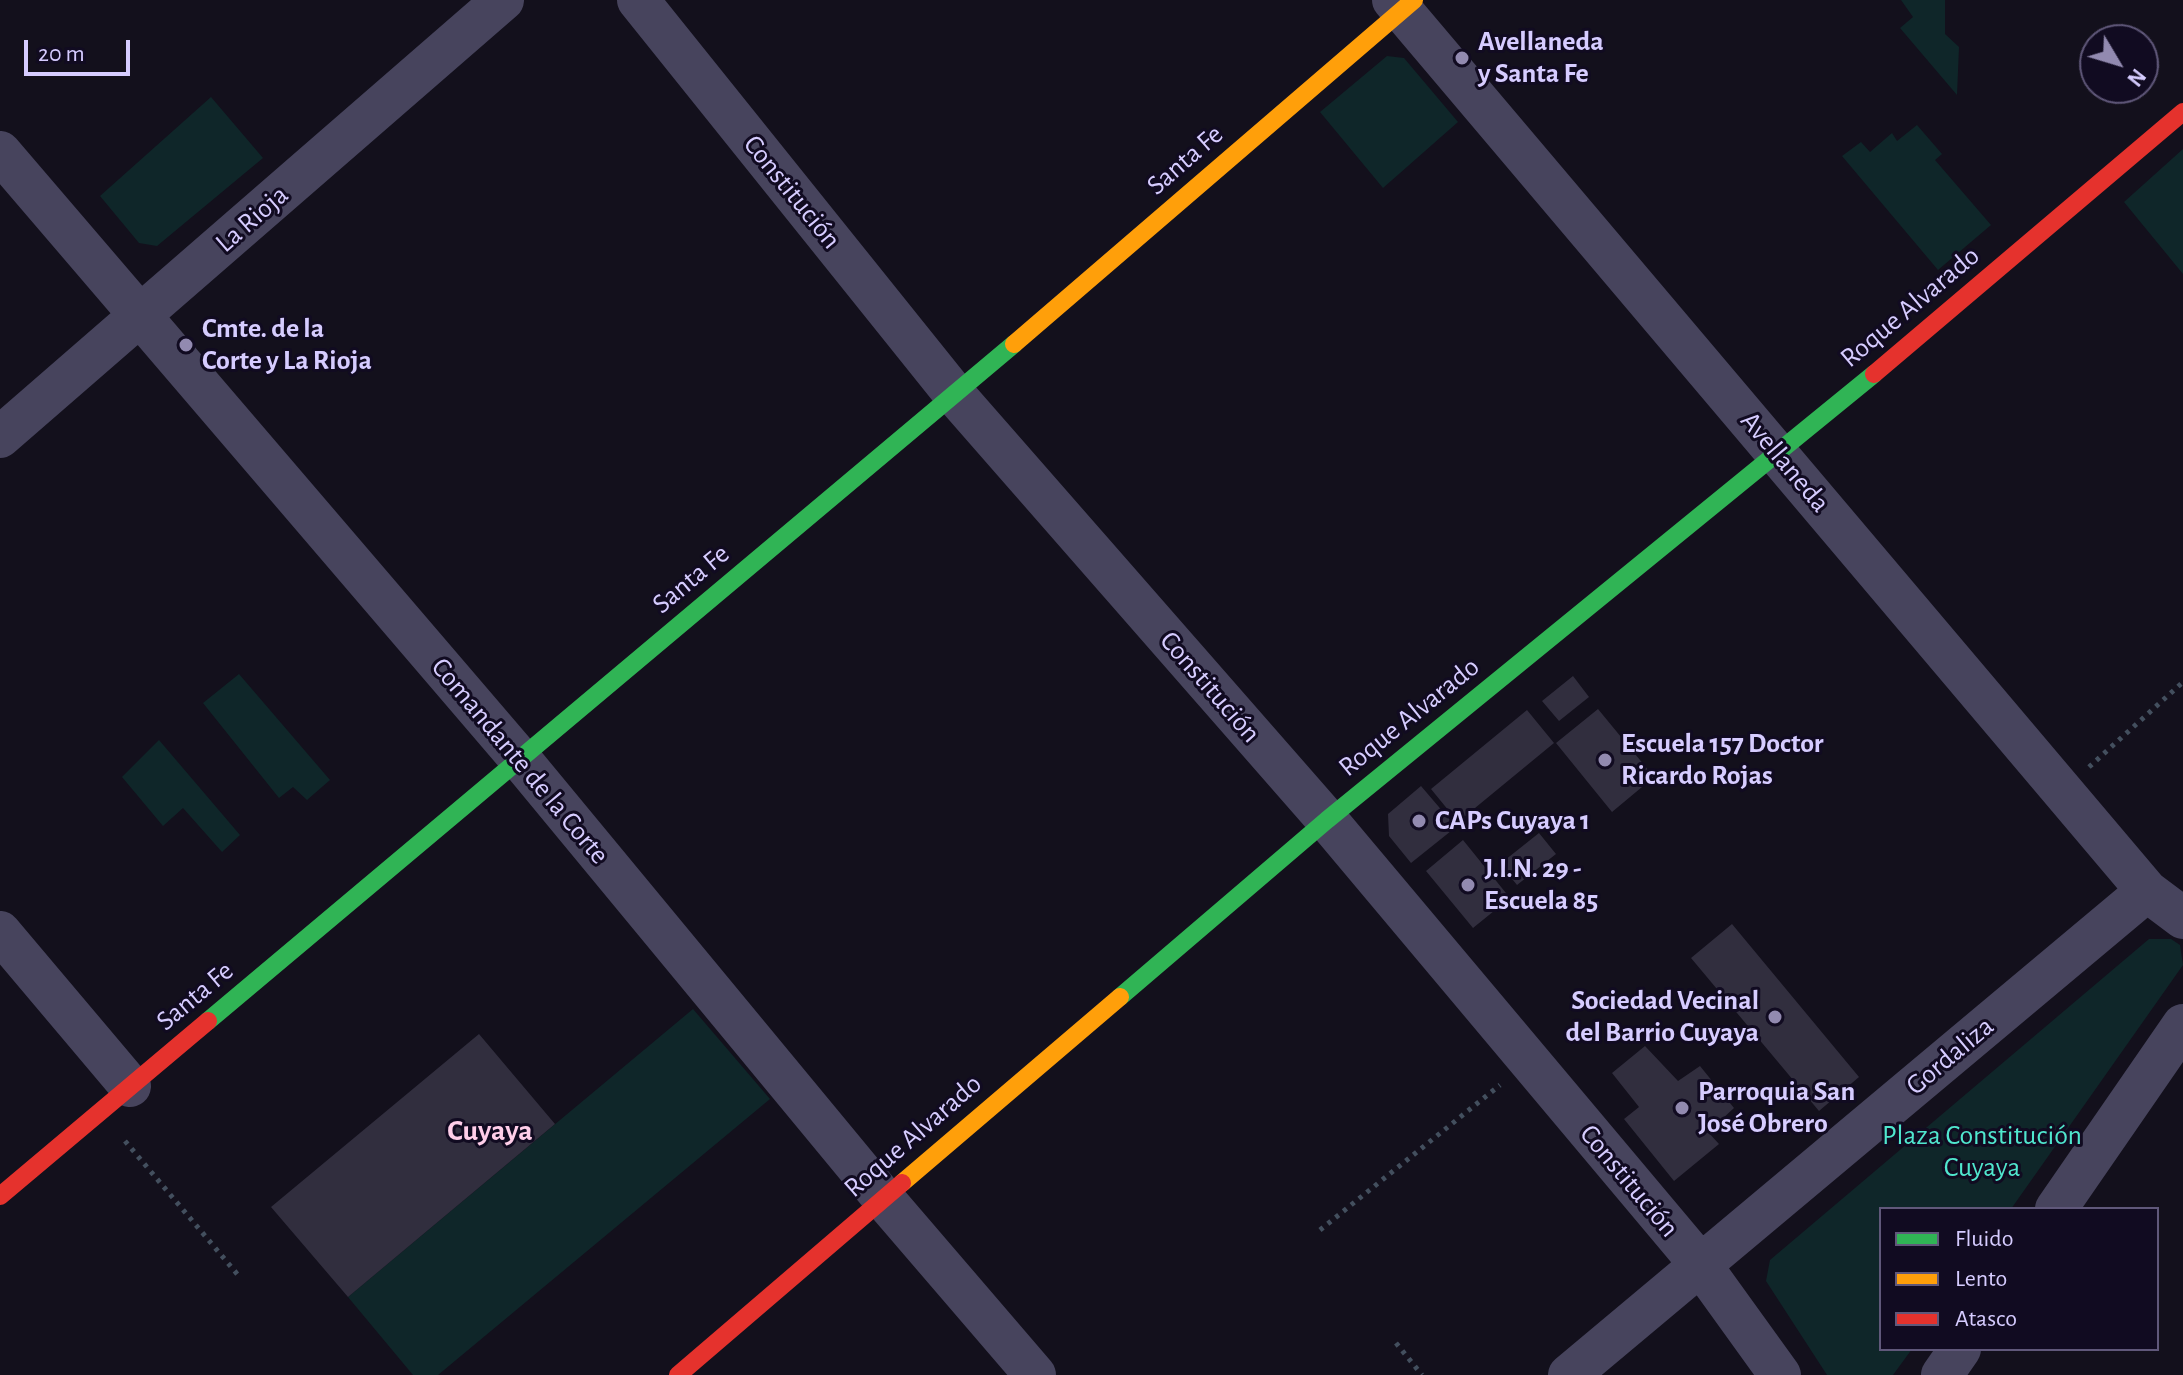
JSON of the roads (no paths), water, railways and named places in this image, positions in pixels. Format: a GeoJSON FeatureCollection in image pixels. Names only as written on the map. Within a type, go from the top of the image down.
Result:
{"type":"FeatureCollection","features":[{"type":"Feature","properties":{"kind":"street","name":"La Rioja"},"geometry":{"type":"LineString","coordinates":[[0,437],[503,0]]}},
{"type":"Feature","properties":{"kind":"street","name":"Constitución"},"geometry":{"type":"LineString","coordinates":[[638,0],[955,395],[1327,820],[1700,1264],[1780,1375]]}},
{"type":"Feature","properties":{"kind":"street","name":"Santa Fe"},"geometry":{"type":"LineString","coordinates":[[0,1196],[955,395],[1403,3]]}},
{"type":"Feature","properties":{"kind":"street","name":"Avellaneda"},"geometry":{"type":"LineString","coordinates":[[1403,3],[2147,891],[2183,918]]}},
{"type":"Feature","properties":{"kind":"street","name":"Roque Alvarado"},"geometry":{"type":"LineString","coordinates":[[678,1375],[1327,820],[1779,455],[2183,112]]}},
{"type":"Feature","properties":{"kind":"street","name":"Comandante de la Corte"},"geometry":{"type":"LineString","coordinates":[[0,152],[520,759],[883,1198],[1035,1375]]}},
{"type":"Feature","properties":{"kind":"street","name":"Gordaliza"},"geometry":{"type":"LineString","coordinates":[[1569,1375],[2147,891]]}},
{"type":"Feature","properties":{"kind":"street"},"geometry":{"type":"LineString","coordinates":[[0,932],[114,1099]]}},
{"type":"Feature","properties":{"kind":"street"},"geometry":{"type":"LineString","coordinates":[[2057,1207],[2183,1025]]}},
{"type":"Feature","properties":{"kind":"street"},"geometry":{"type":"LineString","coordinates":[[1942,1375],[1959,1351]]}},
{"type":"Feature","properties":{"kind":"place","name":"Avellaneda y Santa Fe"},"geometry":{"type":"Point","coordinates":[1462,58]}},
{"type":"Feature","properties":{"kind":"place","name":"Cmte. de la Corte y La Rioja"},"geometry":{"type":"Point","coordinates":[186,345]}},
{"type":"Feature","properties":{"kind":"place","name":"Escuela 157 Doctor Ricardo Rojas"},"geometry":{"type":"Point","coordinates":[1605,760]}},
{"type":"Feature","properties":{"kind":"place","name":"CAPs Cuyaya 1"},"geometry":{"type":"Point","coordinates":[1419,821]}},
{"type":"Feature","properties":{"kind":"place","name":"J.I.N. 29 - Escuela 85"},"geometry":{"type":"Point","coordinates":[1468,885]}},
{"type":"Feature","properties":{"kind":"place","name":"Sociedad Vecinal del Barrio Cuyaya"},"geometry":{"type":"Point","coordinates":[1775,1017]}},
{"type":"Feature","properties":{"kind":"place","name":"Parroquia San José Obrero"},"geometry":{"type":"Point","coordinates":[1682,1108]}},
{"type":"Feature","properties":{"kind":"district","name":"Cuyaya"},"geometry":{"type":"Point","coordinates":[490,1131]}},
{"type":"Feature","properties":{"kind":"park label","name":"Plaza Constitución Cuyaya"},"geometry":{"type":"Point","coordinates":[1982,1152]}}]}
